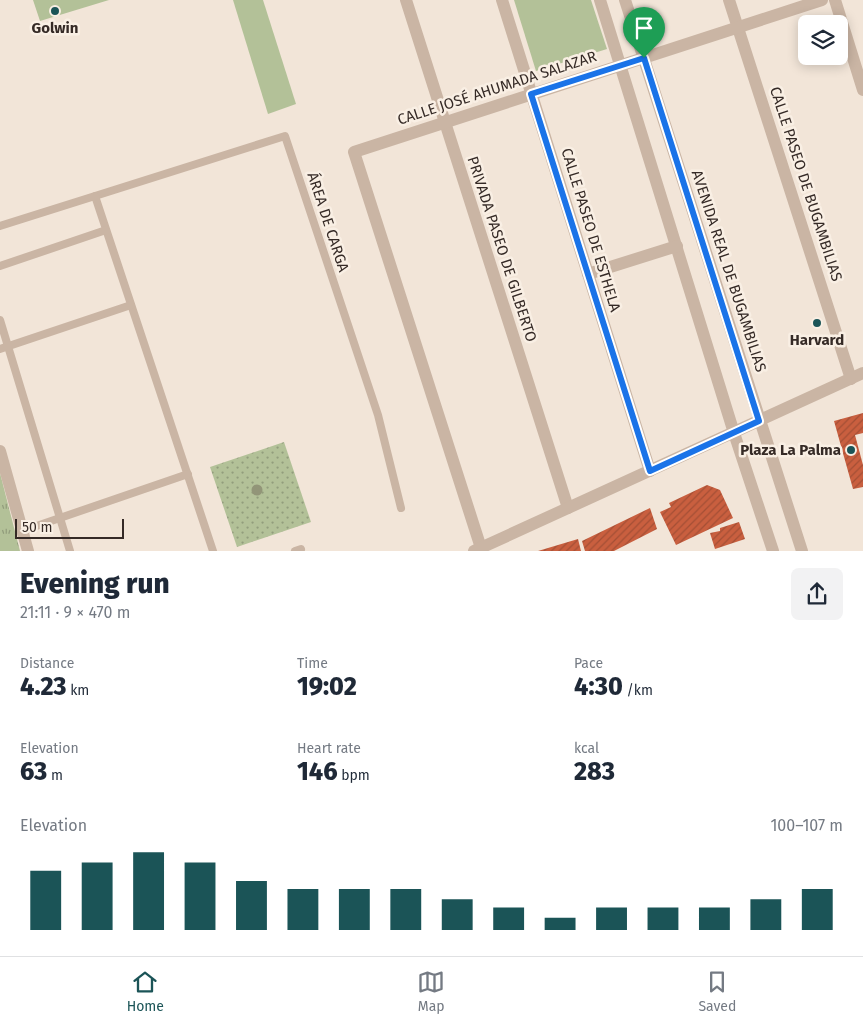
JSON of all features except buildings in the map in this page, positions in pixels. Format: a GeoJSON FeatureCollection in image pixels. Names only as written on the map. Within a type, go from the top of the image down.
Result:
{"type":"FeatureCollection","features":[{"type":"Feature","properties":{"kind":"street","name":"PRIVADA PASEO DE GILBERTO"},"geometry":{"type":"LineString","coordinates":[[406,0],[568,508]]}},
{"type":"Feature","properties":{"kind":"street","name":"CALLE PASEO DE ESTHELA"},"geometry":{"type":"LineString","coordinates":[[502,0],[650,471]]}},
{"type":"Feature","properties":{"kind":"street"},"geometry":{"type":"LineString","coordinates":[[600,0],[734,433],[773,551]]}},
{"type":"Feature","properties":{"kind":"street","name":"AVENIDA REAL DE BUGAMBILIAS"},"geometry":{"type":"LineString","coordinates":[[626,0],[802,551]]}},
{"type":"Feature","properties":{"kind":"street","name":"CALLE PASEO DE BUGAMBILIAS"},"geometry":{"type":"LineString","coordinates":[[729,0],[851,379]]}},
{"type":"Feature","properties":{"kind":"street","name":"CALLE JOSÉ AHUMADA SALAZAR"},"geometry":{"type":"LineString","coordinates":[[478,549],[354,152],[822,0]]}},
{"type":"Feature","properties":{"kind":"street"},"geometry":{"type":"LineString","coordinates":[[835,0],[863,90]]}},
{"type":"Feature","properties":{"kind":"street"},"geometry":{"type":"LineString","coordinates":[[588,274],[677,246]]}},
{"type":"Feature","properties":{"kind":"street"},"geometry":{"type":"LineString","coordinates":[[478,549],[863,373]]}},
{"type":"Feature","properties":{"kind":"street"},"geometry":{"type":"LineString","coordinates":[[0,451],[28,551]]}},
{"type":"Feature","properties":{"kind":"lane","name":"ÁREA DE CARGA"},"geometry":{"type":"LineString","coordinates":[[95,196],[285,136],[378,415],[401,508]]}},
{"type":"Feature","properties":{"kind":"lane"},"geometry":{"type":"LineString","coordinates":[[0,226],[95,196],[213,551]]}},
{"type":"Feature","properties":{"kind":"lane"},"geometry":{"type":"LineString","coordinates":[[0,266],[106,230]]}},
{"type":"Feature","properties":{"kind":"lane"},"geometry":{"type":"LineString","coordinates":[[4,347],[131,305]]}},
{"type":"Feature","properties":{"kind":"lane"},"geometry":{"type":"LineString","coordinates":[[0,320],[4,347],[70,551]]}},
{"type":"Feature","properties":{"kind":"lane"},"geometry":{"type":"LineString","coordinates":[[22,531],[188,474]]}},
{"type":"Feature","properties":{"kind":"green space","name":"Golwin"},"geometry":{"type":"Polygon","coordinates":[[[33,0],[109,0],[40,21],[33,0]]]}},
{"type":"Feature","properties":{"kind":"green space"},"geometry":{"type":"Polygon","coordinates":[[[233,0],[263,0],[296,104],[268,114],[233,0]]]}},
{"type":"Feature","properties":{"kind":"green space"},"geometry":{"type":"Polygon","coordinates":[[[514,0],[591,0],[607,49],[536,71],[514,0]]]}},
{"type":"Feature","properties":{"kind":"green space"},"geometry":{"type":"Polygon","coordinates":[[[284,442],[311,522],[237,547],[210,467],[284,442]]]}},
{"type":"Feature","properties":{"kind":"green space"},"geometry":{"type":"Polygon","coordinates":[[[0,473],[20,551],[0,551],[0,473]]]}},
{"type":"Feature","properties":{"kind":"place","name":"Golwin"},"geometry":{"type":"Point","coordinates":[55,11]}},
{"type":"Feature","properties":{"kind":"place","name":"Harvard"},"geometry":{"type":"Point","coordinates":[817,323]}},
{"type":"Feature","properties":{"kind":"place","name":"Plaza La Palma"},"geometry":{"type":"Point","coordinates":[851,450]}},
{"type":"Feature","properties":{"kind":"route"},"geometry":{"type":"LineString","coordinates":[[644,58],[759,421],[650,471],[531,94],[644,58]]}}]}
